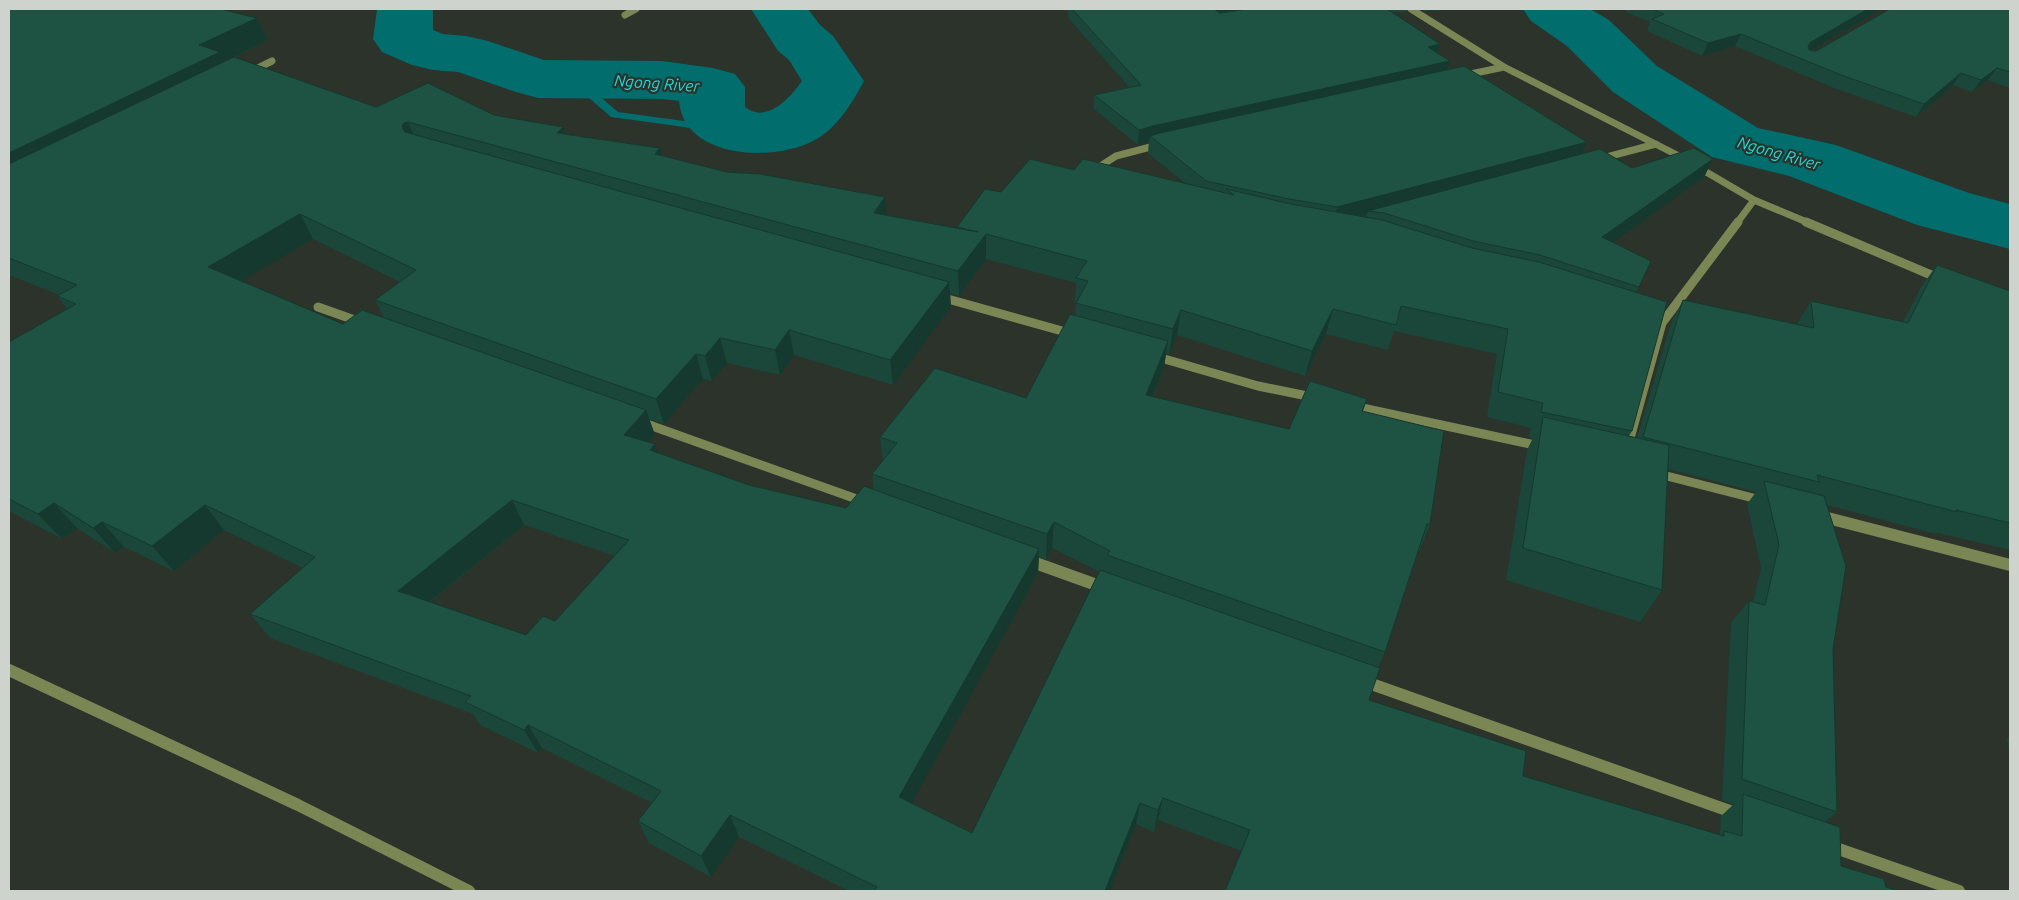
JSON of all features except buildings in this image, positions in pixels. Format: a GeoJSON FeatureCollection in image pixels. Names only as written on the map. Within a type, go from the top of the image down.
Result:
{"type":"FeatureCollection","features":[{"type":"Feature","properties":{"kind":"street"},"geometry":{"type":"LineString","coordinates":[[625,15],[636,9]]}},
{"type":"Feature","properties":{"kind":"street"},"geometry":{"type":"LineString","coordinates":[[1411,9],[1504,67],[1656,144],[1754,200],[1948,282]]}},
{"type":"Feature","properties":{"kind":"street"},"geometry":{"type":"LineString","coordinates":[[246,74],[272,61]]}},
{"type":"Feature","properties":{"kind":"street"},"geometry":{"type":"LineString","coordinates":[[1448,78],[1504,67]]}},
{"type":"Feature","properties":{"kind":"street"},"geometry":{"type":"LineString","coordinates":[[1104,181],[1097,174],[1099,167],[1116,156],[1175,141]]}},
{"type":"Feature","properties":{"kind":"street"},"geometry":{"type":"LineString","coordinates":[[1588,162],[1656,144]]}},
{"type":"Feature","properties":{"kind":"street"},"geometry":{"type":"LineString","coordinates":[[1625,455],[1662,323],[1754,200]]}},
{"type":"Feature","properties":{"kind":"street"},"geometry":{"type":"LineString","coordinates":[[924,292],[1086,338]]}},
{"type":"Feature","properties":{"kind":"street"},"geometry":{"type":"LineString","coordinates":[[318,307],[374,327]]}},
{"type":"Feature","properties":{"kind":"street"},"geometry":{"type":"LineString","coordinates":[[1653,320],[1662,323]]}},
{"type":"Feature","properties":{"kind":"street"},"geometry":{"type":"LineString","coordinates":[[1144,354],[1258,386],[1325,400]]}},
{"type":"Feature","properties":{"kind":"street"},"geometry":{"type":"LineString","coordinates":[[1345,404],[1555,450]]}},
{"type":"Feature","properties":{"kind":"street"},"geometry":{"type":"LineString","coordinates":[[627,417],[880,508]]}},
{"type":"Feature","properties":{"kind":"street"},"geometry":{"type":"LineString","coordinates":[[1641,469],[1774,504]]}},
{"type":"Feature","properties":{"kind":"street"},"geometry":{"type":"LineString","coordinates":[[1812,513],[2010,565]]}},
{"type":"Feature","properties":{"kind":"street"},"geometry":{"type":"LineString","coordinates":[[1011,555],[1114,592]]}},
{"type":"Feature","properties":{"kind":"street"},"geometry":{"type":"LineString","coordinates":[[9,670],[369,839],[469,891]]}},
{"type":"Feature","properties":{"kind":"street"},"geometry":{"type":"LineString","coordinates":[[1349,676],[1752,819]]}},
{"type":"Feature","properties":{"kind":"street"},"geometry":{"type":"LineString","coordinates":[[1818,842],[1959,891]]}},
{"type":"Feature","properties":{"kind":"waterway","name":"Ngong River"},"geometry":{"type":"LineString","coordinates":[[405,9],[403,39],[433,52],[466,54],[538,79],[662,80],[713,87],[711,98],[713,114],[737,131],[764,134],[789,128],[799,121],[818,103],[833,81],[812,49],[799,38],[780,9]]}},
{"type":"Feature","properties":{"kind":"waterway","name":"Ngong River"},"geometry":{"type":"LineString","coordinates":[[1551,9],[1588,33],[1635,79],[1736,143],[1811,160],[1943,209],[2010,227]]}},
{"type":"Feature","properties":{"kind":"waterway"},"geometry":{"type":"LineString","coordinates":[[538,79],[592,95],[615,115],[735,131]]}}]}
